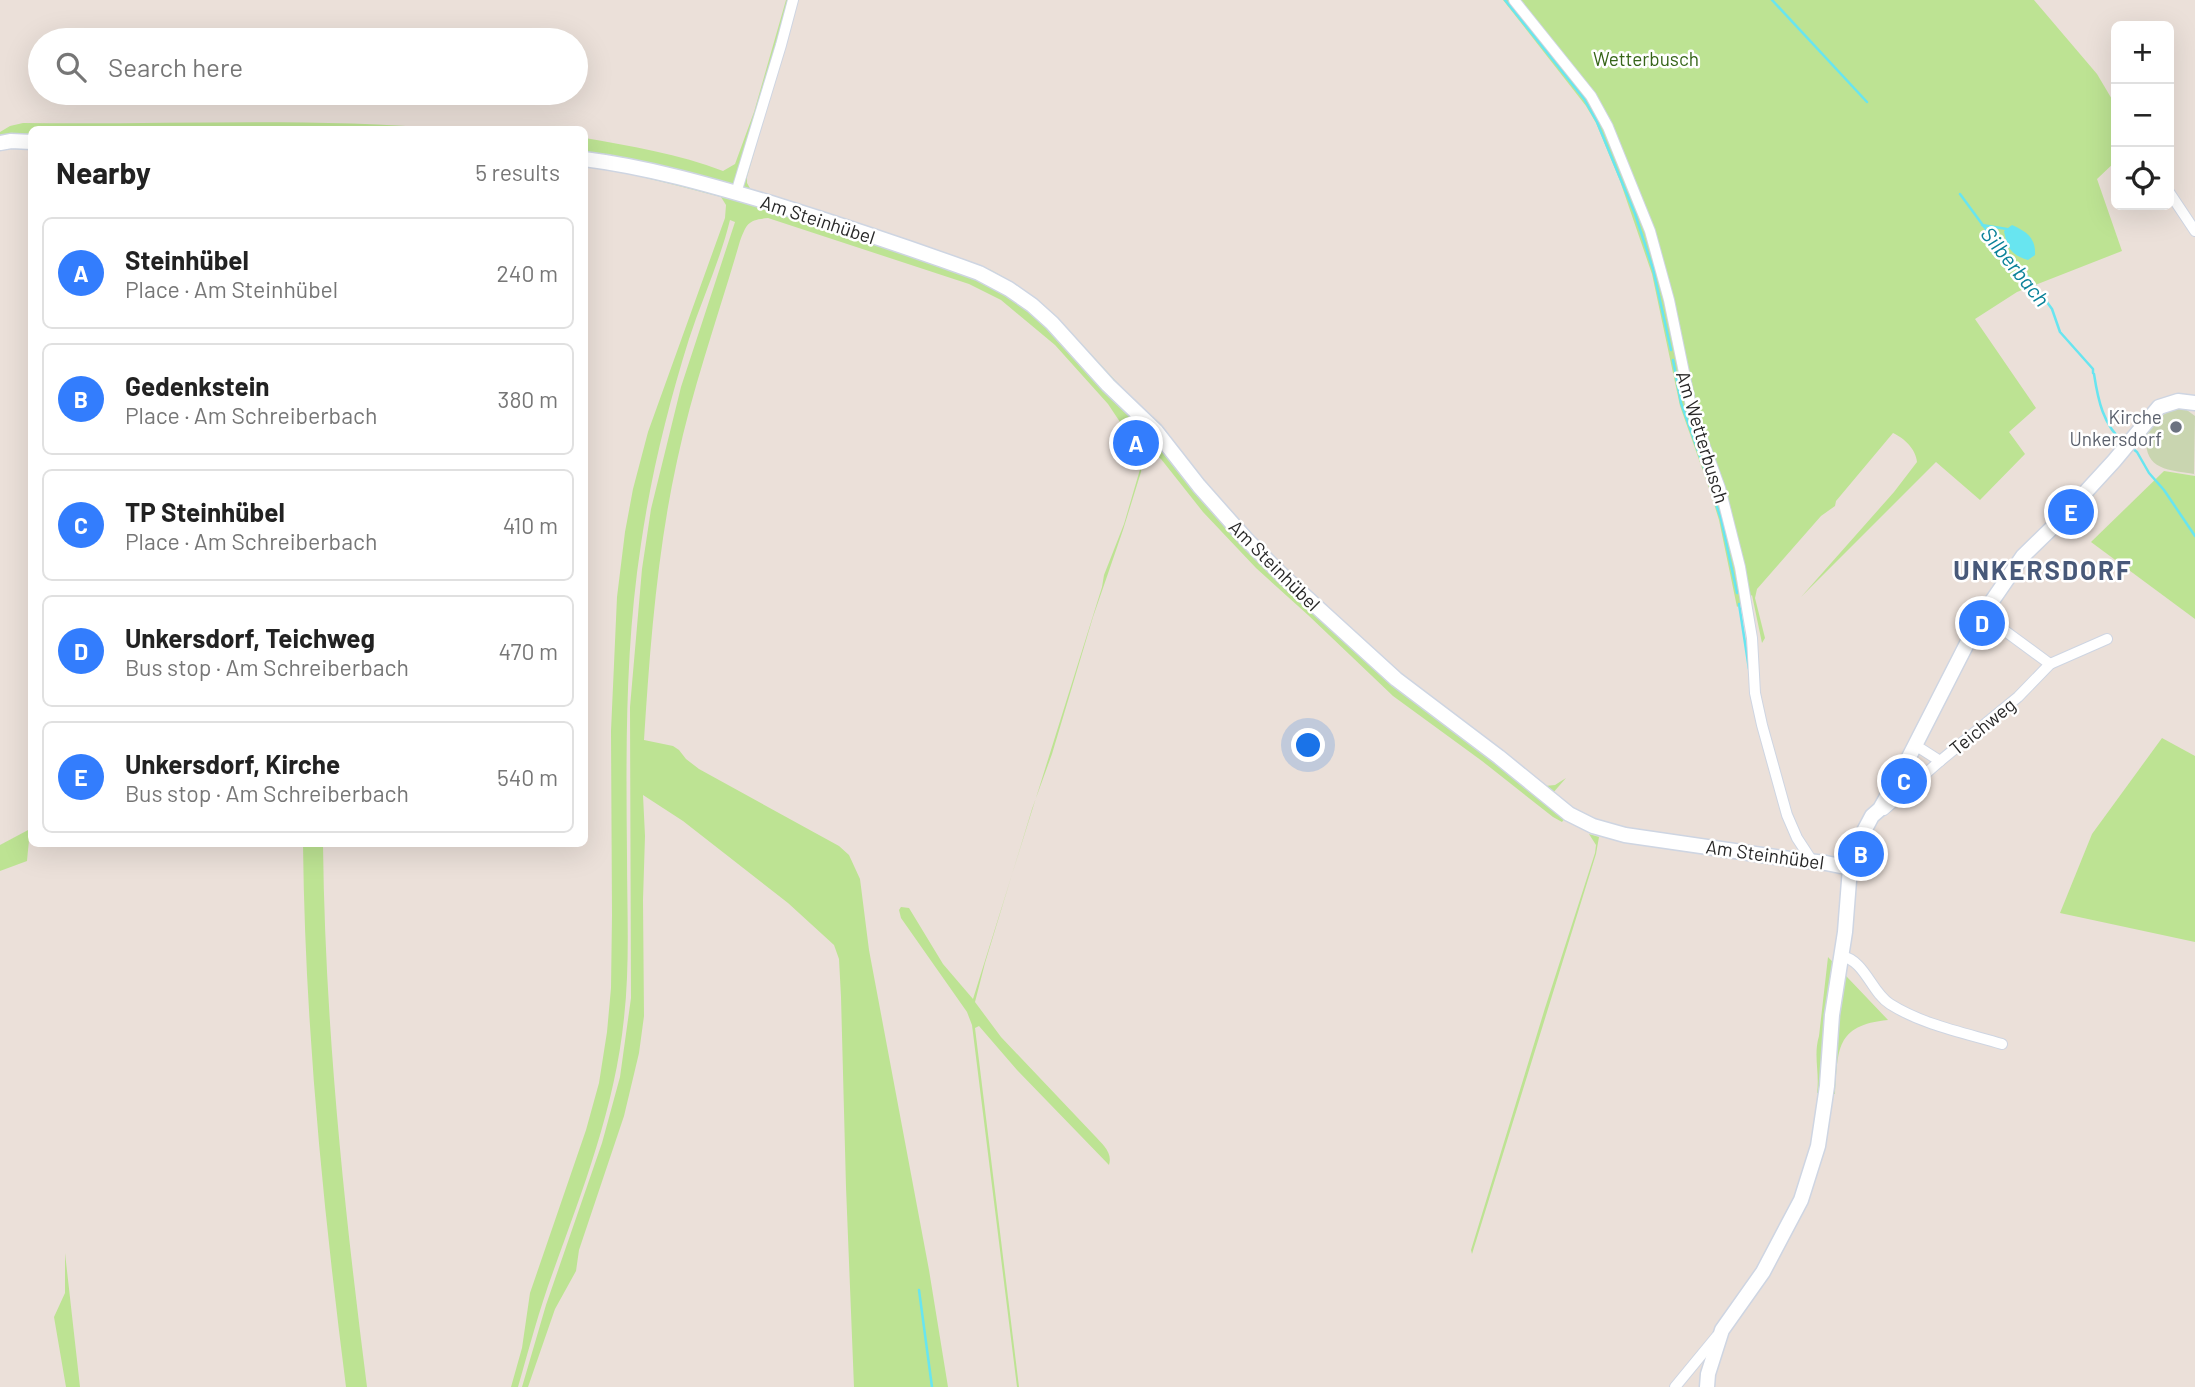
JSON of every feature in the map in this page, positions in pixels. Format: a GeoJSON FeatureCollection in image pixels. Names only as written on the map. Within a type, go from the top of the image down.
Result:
{"type":"FeatureCollection","features":[{"type":"Feature","properties":{"kind":"street"},"geometry":{"type":"LineString","coordinates":[[736,193],[793,0]]}},
{"type":"Feature","properties":{"kind":"street","name":"Am Wetterbusch"},"geometry":{"type":"LineString","coordinates":[[1514,0],[1591,96],[1622,159],[1650,231],[1667,291],[1692,411],[1720,488],[1740,567],[1752,638],[1755,693],[1762,725],[1787,815],[1797,838],[1812,861]]}},
{"type":"Feature","properties":{"kind":"street"},"geometry":{"type":"LineString","coordinates":[[0,143],[28,142]]}},
{"type":"Feature","properties":{"kind":"street","name":"Am Steinhübel"},"geometry":{"type":"LineString","coordinates":[[588,160],[630,166],[736,193],[826,220],[979,273],[1009,289],[1052,323],[1108,385],[1156,432],[1246,540],[1284,577],[1396,679],[1569,814],[1592,827],[1625,835],[1850,868]]}},
{"type":"Feature","properties":{"kind":"street"},"geometry":{"type":"LineString","coordinates":[[2174,200],[2195,231]]}},
{"type":"Feature","properties":{"kind":"street"},"geometry":{"type":"LineString","coordinates":[[1675,1387],[1722,1330],[1763,1272],[1801,1200],[1818,1146],[1827,1086],[1832,1016],[1845,932],[1850,868],[1863,833],[1872,816],[1880,809],[1915,745],[1982,614],[2023,556],[2059,521],[2152,414],[2164,404],[2178,401],[2195,404]]}},
{"type":"Feature","properties":{"kind":"street"},"geometry":{"type":"LineString","coordinates":[[1982,614],[2050,664]]}},
{"type":"Feature","properties":{"kind":"street","name":"Teichweg"},"geometry":{"type":"LineString","coordinates":[[1880,809],[1884,810],[2018,698],[2050,664],[2108,639]]}},
{"type":"Feature","properties":{"kind":"street"},"geometry":{"type":"LineString","coordinates":[[1915,745],[1940,761]]}},
{"type":"Feature","properties":{"kind":"street"},"geometry":{"type":"LineString","coordinates":[[1840,962],[1852,960],[1887,1002],[1912,1016],[2002,1044]]}},
{"type":"Feature","properties":{"kind":"street"},"geometry":{"type":"LineString","coordinates":[[1691,1368],[1707,1380],[1722,1330]]}},
{"type":"Feature","properties":{"kind":"green space"},"geometry":{"type":"Polygon","coordinates":[[[786,0],[798,0],[747,177],[751,190],[969,261],[1014,283],[1067,328],[1161,430],[1241,526],[1273,558],[1382,659],[1545,786],[1555,785],[1566,778],[1552,794],[1571,810],[1562,822],[1553,817],[1393,696],[1256,568],[1203,512],[1161,459],[1154,454],[1144,453],[1141,472],[1123,530],[1036,799],[1104,575],[1124,524],[1141,466],[1138,454],[1129,445],[1124,428],[1108,404],[1055,345],[1001,300],[969,284],[768,218],[752,221],[740,241],[698,378],[677,461],[659,565],[644,740],[673,746],[699,769],[839,846],[849,855],[860,879],[869,950],[929,1270],[948,1387],[854,1387],[841,997],[839,959],[834,945],[788,903],[683,821],[643,795],[644,1016],[639,1053],[624,1116],[579,1250],[576,1271],[555,1309],[528,1387],[522,1387],[546,1305],[602,1143],[620,1077],[631,998],[630,707],[642,569],[651,509],[681,387],[735,222],[730,220],[689,339],[667,415],[641,544],[632,622],[628,700],[628,937],[620,1051],[605,1116],[586,1179],[543,1301],[518,1387],[511,1387],[522,1348],[530,1293],[586,1130],[599,1083],[607,1032],[611,988],[612,915],[611,731],[617,597],[625,532],[648,432],[725,218],[726,205],[721,197],[588,167],[588,139],[672,155],[723,171],[735,164],[754,112],[786,0]]]}},
{"type":"Feature","properties":{"kind":"green space","name":"Wetterbusch"},"geometry":{"type":"Polygon","coordinates":[[[1503,0],[2034,0],[2097,74],[2111,98],[2111,166],[2097,179],[2122,251],[2017,292],[1975,319],[2036,408],[2009,432],[2025,454],[1980,500],[1936,462],[1801,597],[1894,492],[1917,462],[1909,444],[1893,433],[1836,501],[1835,506],[1821,516],[1757,589],[1755,598],[1765,638],[1762,643],[1752,595],[1737,607],[1719,520],[1680,406],[1652,274],[1620,181],[1586,106],[1503,0]]]}},
{"type":"Feature","properties":{"kind":"green space"},"geometry":{"type":"Polygon","coordinates":[[[290,122],[410,126],[28,126],[28,138],[0,139],[0,132],[23,123],[290,122]]]}},
{"type":"Feature","properties":{"kind":"green space"},"geometry":{"type":"Polygon","coordinates":[[[2174,408],[2184,408],[2195,416],[2194,474],[2157,465],[2148,453],[2146,430],[2174,408]]]}},
{"type":"Feature","properties":{"kind":"green space"},"geometry":{"type":"Polygon","coordinates":[[[2164,471],[2195,476],[2195,619],[2091,542],[2164,471]]]}},
{"type":"Feature","properties":{"kind":"green space"},"geometry":{"type":"Polygon","coordinates":[[[2162,738],[2195,756],[2195,942],[2060,913],[2092,834],[2162,738]]]}},
{"type":"Feature","properties":{"kind":"green space"},"geometry":{"type":"Polygon","coordinates":[[[28,830],[27,861],[0,871],[0,845],[28,830]]]}},
{"type":"Feature","properties":{"kind":"green space"},"geometry":{"type":"Polygon","coordinates":[[[1589,834],[1599,837],[1596,854],[1472,1254],[1545,1008],[1595,853],[1596,845],[1589,834]]]}},
{"type":"Feature","properties":{"kind":"green space"},"geometry":{"type":"Polygon","coordinates":[[[303,847],[323,847],[327,980],[337,1116],[367,1387],[346,1387],[323,1184],[311,1048],[303,847]]]}},
{"type":"Feature","properties":{"kind":"green space"},"geometry":{"type":"Polygon","coordinates":[[[1013,871],[975,1002],[1001,1037],[1103,1145],[1110,1160],[1109,1165],[1017,1070],[979,1026],[975,1028],[1019,1387],[972,1025],[967,1012],[901,918],[899,910],[901,907],[909,908],[943,964],[973,999],[1013,871]]]}},
{"type":"Feature","properties":{"kind":"green space"},"geometry":{"type":"Polygon","coordinates":[[[1828,957],[1888,1020],[1858,1027],[1843,1042],[1837,1065],[1835,1094],[1817,1093],[1817,1051],[1828,957]]]}},
{"type":"Feature","properties":{"kind":"green space"},"geometry":{"type":"Polygon","coordinates":[[[65,1253],[80,1387],[66,1387],[54,1317],[65,1293],[65,1253]]]}},
{"type":"Feature","properties":{"kind":"water"},"geometry":{"type":"Polygon","coordinates":[[[2012,225],[2032,240],[2035,255],[2028,260],[2018,256],[2008,246],[2004,231],[2012,225]]]}},
{"type":"Feature","properties":{"kind":"waterway"},"geometry":{"type":"LineString","coordinates":[[1505,0],[1584,99],[1597,122],[1635,214],[1653,269],[1671,350]]}},
{"type":"Feature","properties":{"kind":"waterway"},"geometry":{"type":"LineString","coordinates":[[1772,0],[1867,102]]}},
{"type":"Feature","properties":{"kind":"waterway","name":"Silberbach"},"geometry":{"type":"LineString","coordinates":[[1960,194],[2007,258],[2030,279],[2052,309],[2060,332],[2093,369],[2093,373]]}},
{"type":"Feature","properties":{"kind":"waterway"},"geometry":{"type":"LineString","coordinates":[[1982,225],[2007,229],[2009,232]]}},
{"type":"Feature","properties":{"kind":"waterway"},"geometry":{"type":"LineString","coordinates":[[1673,360],[1681,403],[1711,487]]}},
{"type":"Feature","properties":{"kind":"waterway","name":"Silberbach"},"geometry":{"type":"LineString","coordinates":[[2094,374],[2106,420],[2124,443]]}},
{"type":"Feature","properties":{"kind":"waterway","name":"Silberbach"},"geometry":{"type":"LineString","coordinates":[[2133,449],[2195,536]]}},
{"type":"Feature","properties":{"kind":"waterway"},"geometry":{"type":"LineString","coordinates":[[1713,495],[1737,593]]}},
{"type":"Feature","properties":{"kind":"waterway"},"geometry":{"type":"LineString","coordinates":[[1739,604],[1749,669]]}},
{"type":"Feature","properties":{"kind":"waterway"},"geometry":{"type":"LineString","coordinates":[[919,1290],[932,1387]]}},
{"type":"Feature","properties":{"kind":"place","name":"Kirche Unkersdorf"},"geometry":{"type":"Point","coordinates":[2176,427]}},
{"type":"Feature","properties":{"kind":"place","name":"Steinhübel"},"geometry":{"type":"Point","coordinates":[1136,443]}},
{"type":"Feature","properties":{"kind":"place","name":"Unkersdorf, Kirche"},"geometry":{"type":"Point","coordinates":[2071,512]}},
{"type":"Feature","properties":{"kind":"place","name":"Unkersdorf, Teichweg"},"geometry":{"type":"Point","coordinates":[1982,623]}},
{"type":"Feature","properties":{"kind":"place","name":"TP Steinhübel"},"geometry":{"type":"Point","coordinates":[1904,781]}},
{"type":"Feature","properties":{"kind":"place","name":"Gedenkstein"},"geometry":{"type":"Point","coordinates":[1861,854]}},
{"type":"Feature","properties":{"kind":"district","name":"UNKERSDORF"},"geometry":{"type":"Point","coordinates":[2043,569]}}]}
